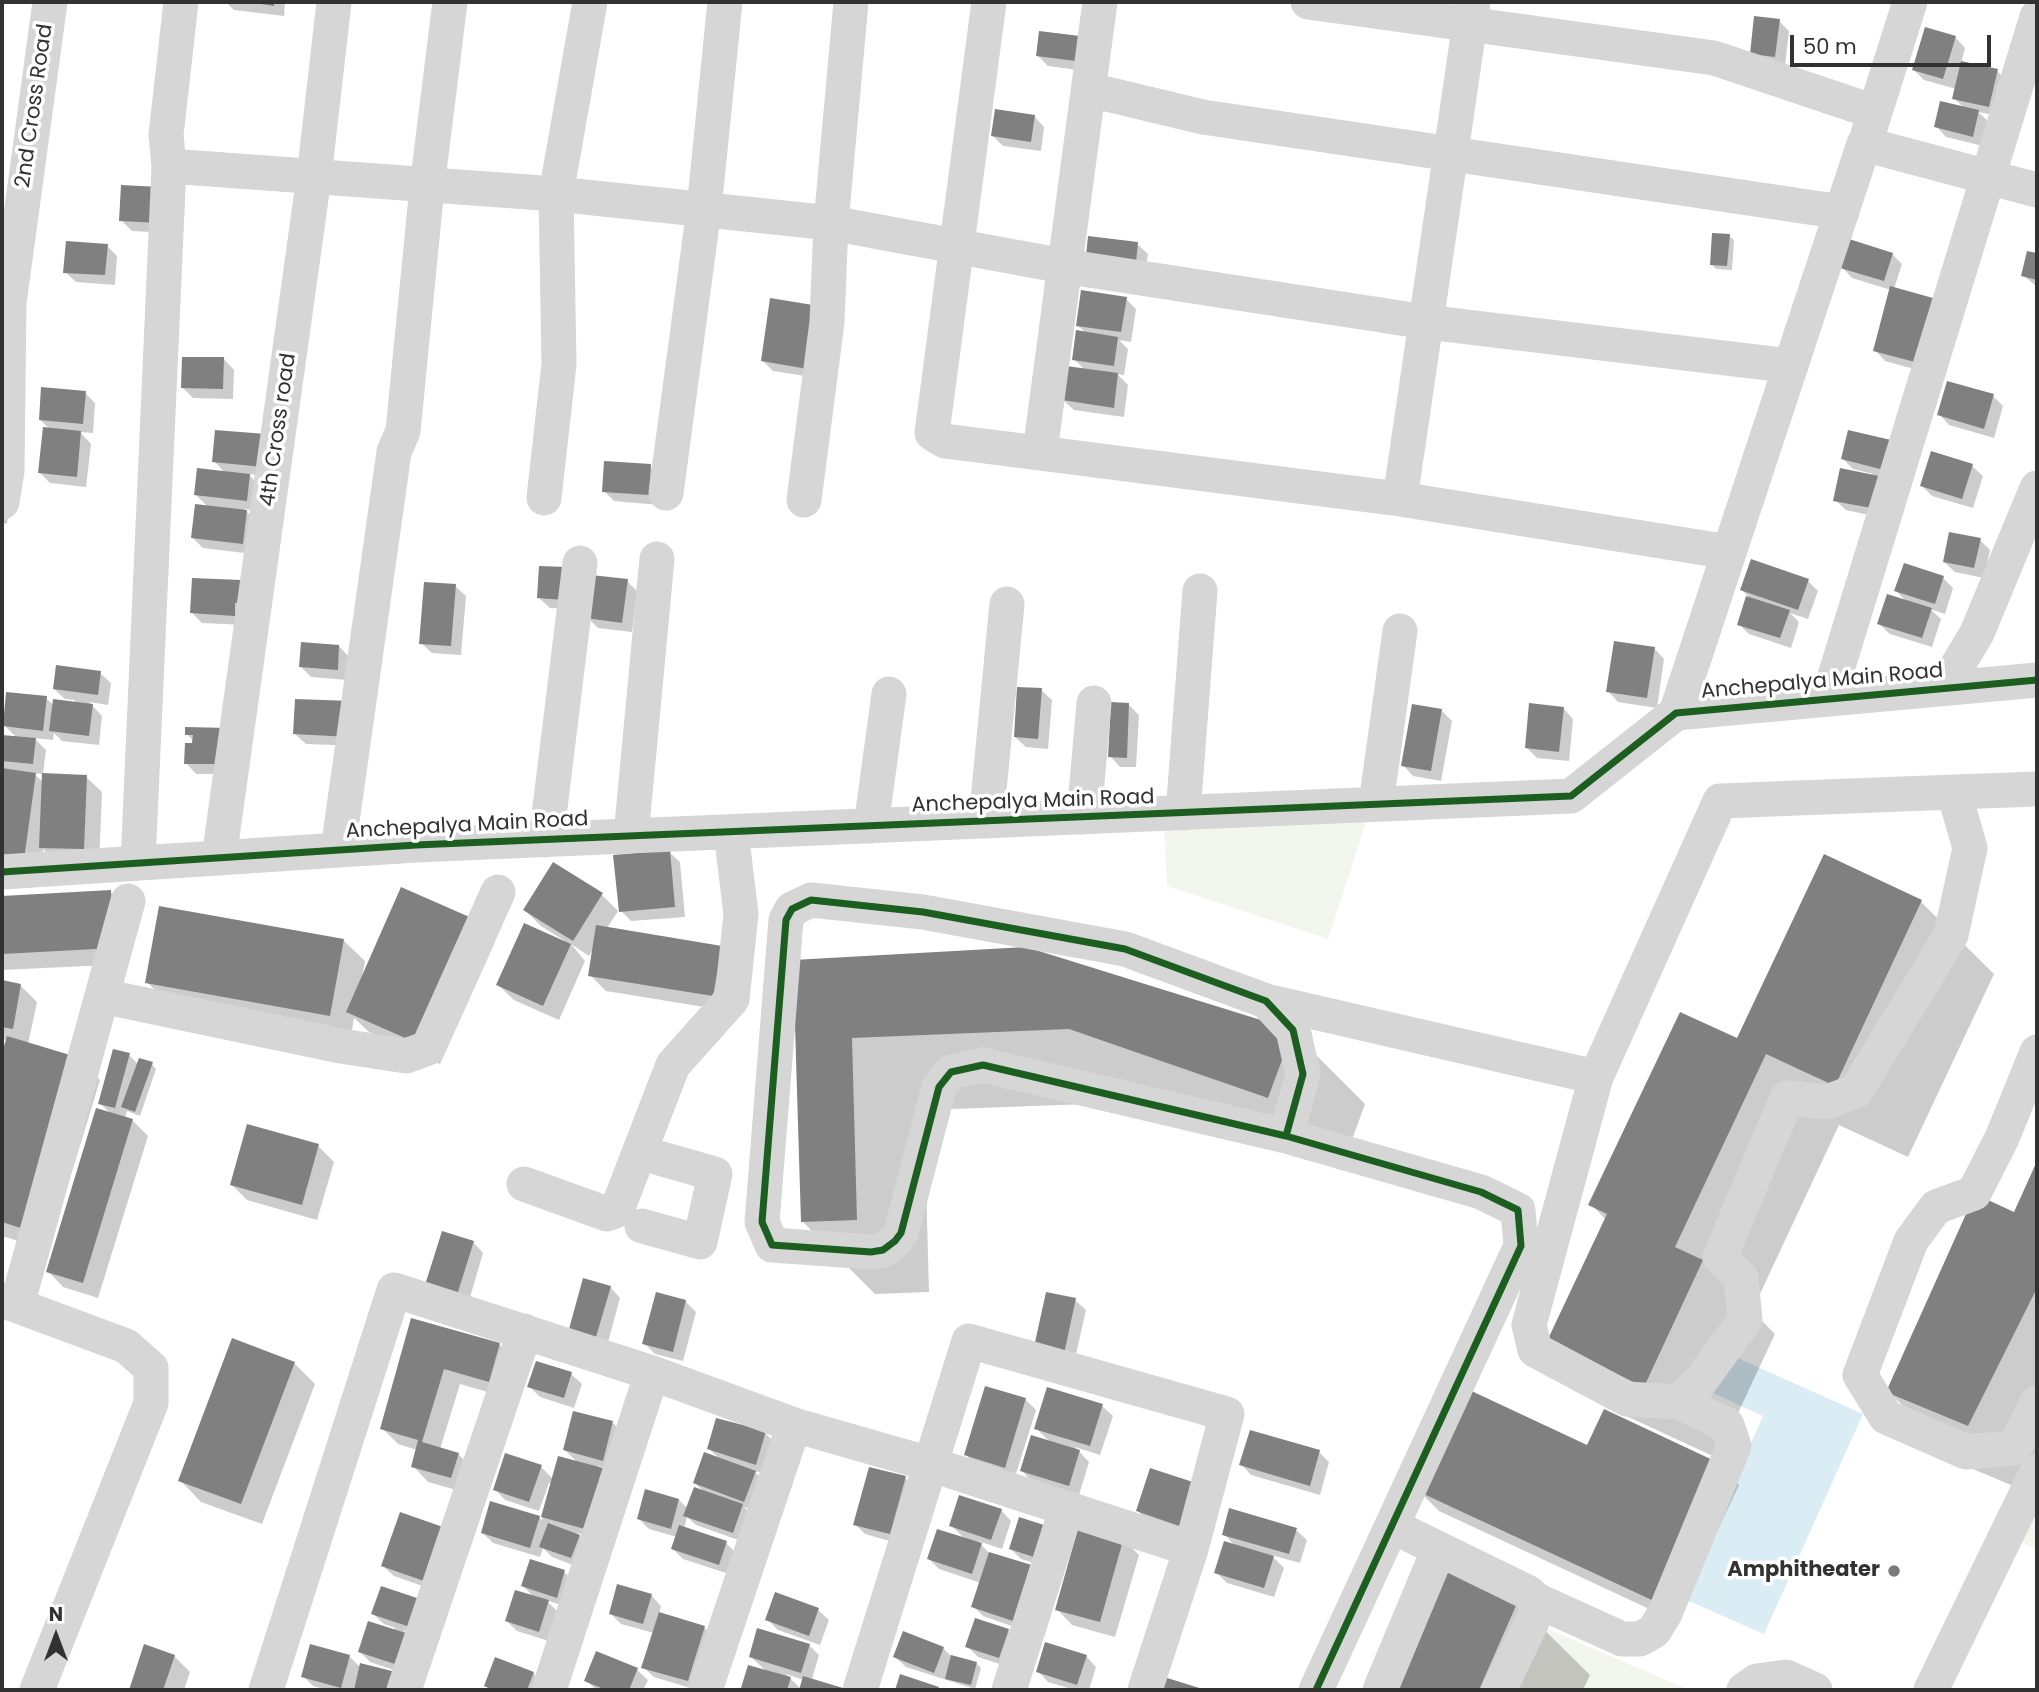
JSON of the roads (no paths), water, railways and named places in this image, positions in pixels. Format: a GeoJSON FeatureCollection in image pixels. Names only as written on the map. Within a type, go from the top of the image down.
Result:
{"type":"FeatureCollection","features":[{"type":"Feature","properties":{"kind":"street","name":"2nd Cross Road"},"geometry":{"type":"LineString","coordinates":[[2,502],[7,471],[5,347],[13,184],[50,2]]}},
{"type":"Feature","properties":{"kind":"street"},"geometry":{"type":"LineString","coordinates":[[138,863],[169,166],[166,135],[181,2]]}},
{"type":"Feature","properties":{"kind":"street","name":"4th Cross road"},"geometry":{"type":"LineString","coordinates":[[219,858],[314,177],[334,2]]}},
{"type":"Feature","properties":{"kind":"street"},"geometry":{"type":"LineString","coordinates":[[338,850],[394,452],[403,431],[427,187],[450,2]]}},
{"type":"Feature","properties":{"kind":"street"},"geometry":{"type":"LineString","coordinates":[[544,498],[559,364],[556,194],[590,2]]}},
{"type":"Feature","properties":{"kind":"street"},"geometry":{"type":"LineString","coordinates":[[666,494],[704,209],[725,2]]}},
{"type":"Feature","properties":{"kind":"street"},"geometry":{"type":"LineString","coordinates":[[804,500],[827,322],[831,223],[852,2]]}},
{"type":"Feature","properties":{"kind":"street"},"geometry":{"type":"LineString","coordinates":[[989,2],[932,433],[945,441],[1400,499],[1729,552]]}},
{"type":"Feature","properties":{"kind":"street"},"geometry":{"type":"LineString","coordinates":[[1040,452],[1100,2]]}},
{"type":"Feature","properties":{"kind":"street"},"geometry":{"type":"LineString","coordinates":[[1308,2],[1472,14],[1714,58],[1870,128],[1989,176],[2037,190]]}},
{"type":"Feature","properties":{"kind":"street"},"geometry":{"type":"LineString","coordinates":[[1676,713],[1910,2]]}},
{"type":"Feature","properties":{"kind":"street"},"geometry":{"type":"LineString","coordinates":[[1400,499],[1472,14]]}},
{"type":"Feature","properties":{"kind":"street"},"geometry":{"type":"LineString","coordinates":[[1828,699],[2037,17]]}},
{"type":"Feature","properties":{"kind":"street"},"geometry":{"type":"LineString","coordinates":[[1090,90],[1203,117],[1842,212]]}},
{"type":"Feature","properties":{"kind":"street"},"geometry":{"type":"LineString","coordinates":[[169,166],[427,187],[556,194],[831,223],[1063,266],[1426,322],[1791,366]]}},
{"type":"Feature","properties":{"kind":"street"},"geometry":{"type":"LineString","coordinates":[[1944,688],[1977,633],[2037,488]]}},
{"type":"Feature","properties":{"kind":"street"},"geometry":{"type":"LineString","coordinates":[[631,836],[657,559]]}},
{"type":"Feature","properties":{"kind":"street"},"geometry":{"type":"LineString","coordinates":[[546,840],[580,564]]}},
{"type":"Feature","properties":{"kind":"street"},"geometry":{"type":"LineString","coordinates":[[1183,813],[1200,591]]}},
{"type":"Feature","properties":{"kind":"street"},"geometry":{"type":"LineString","coordinates":[[986,821],[1007,604]]}},
{"type":"Feature","properties":{"kind":"street"},"geometry":{"type":"LineString","coordinates":[[1376,804],[1400,631]]}},
{"type":"Feature","properties":{"kind":"street","name":"Anchepalya Main Road"},"geometry":{"type":"LineString","coordinates":[[2,872],[338,850],[1570,796],[1676,713],[2037,680]]}},
{"type":"Feature","properties":{"kind":"street"},"geometry":{"type":"LineString","coordinates":[[871,826],[889,694]]}},
{"type":"Feature","properties":{"kind":"street"},"geometry":{"type":"LineString","coordinates":[[1084,817],[1094,703]]}},
{"type":"Feature","properties":{"kind":"street"},"geometry":{"type":"LineString","coordinates":[[1392,1526],[1530,1593],[1536,1600],[1622,1639],[1640,1639],[1654,1631],[1665,1613],[1734,1446],[1727,1425],[1679,1402],[1627,1399],[1535,1350],[1529,1325],[1596,1077],[1720,801],[2037,789]]}},
{"type":"Feature","properties":{"kind":"street"},"geometry":{"type":"LineString","coordinates":[[1679,1402],[1699,1383],[1745,1320],[1741,1278],[1720,1257],[1787,1098],[1827,1102],[1856,1091],[1951,935],[1970,848],[1954,792]]}},
{"type":"Feature","properties":{"kind":"street"},"geometry":{"type":"LineString","coordinates":[[524,1184],[607,1214],[617,1210],[673,1065],[732,999],[741,914],[731,832]]}},
{"type":"Feature","properties":{"kind":"street"},"geometry":{"type":"LineString","coordinates":[[102,996],[341,1046],[406,1056],[428,1048],[498,892]]}},
{"type":"Feature","properties":{"kind":"street"},"geometry":{"type":"LineString","coordinates":[[1316,1690],[1521,1246],[1518,1210],[1481,1192],[1286,1136],[983,1065],[951,1072],[939,1087],[901,1233],[883,1250],[833,1250],[772,1245],[762,1222],[786,920],[792,909],[811,900],[923,912],[1125,949],[1266,1001],[1596,1077]]}},
{"type":"Feature","properties":{"kind":"street"},"geometry":{"type":"LineString","coordinates":[[37,1690],[151,1403],[151,1368],[126,1346],[9,1302],[102,996],[128,901]]}},
{"type":"Feature","properties":{"kind":"street"},"geometry":{"type":"LineString","coordinates":[[1266,1001],[1293,1030],[1303,1074],[1286,1136]]}},
{"type":"Feature","properties":{"kind":"street"},"geometry":{"type":"LineString","coordinates":[[2037,1052],[2002,1138],[1974,1193],[1936,1208],[1911,1241],[1860,1375],[1886,1417],[1966,1452],[2014,1448],[2037,1403]]}},
{"type":"Feature","properties":{"kind":"street"},"geometry":{"type":"LineString","coordinates":[[659,1158],[715,1174],[766,1180]]}},
{"type":"Feature","properties":{"kind":"street"},"geometry":{"type":"LineString","coordinates":[[642,1226],[700,1242],[715,1174]]}},
{"type":"Feature","properties":{"kind":"street"},"geometry":{"type":"LineString","coordinates":[[266,1690],[394,1290],[652,1373],[794,1425],[930,1464],[1191,1549]]}},
{"type":"Feature","properties":{"kind":"street"},"geometry":{"type":"LineString","coordinates":[[404,1690],[525,1331]]}},
{"type":"Feature","properties":{"kind":"street"},"geometry":{"type":"LineString","coordinates":[[860,1690],[969,1341],[1227,1414],[1191,1549],[1145,1690]]}},
{"type":"Feature","properties":{"kind":"street"},"geometry":{"type":"LineString","coordinates":[[549,1690],[652,1373]]}},
{"type":"Feature","properties":{"kind":"street"},"geometry":{"type":"LineString","coordinates":[[705,1690],[794,1425]]}},
{"type":"Feature","properties":{"kind":"street"},"geometry":{"type":"LineString","coordinates":[[1931,1690],[2037,1472]]}},
{"type":"Feature","properties":{"kind":"street"},"geometry":{"type":"LineString","coordinates":[[1009,1690],[1066,1510]]}},
{"type":"Feature","properties":{"kind":"street"},"geometry":{"type":"LineString","coordinates":[[1380,1690],[1439,1549]]}},
{"type":"Feature","properties":{"kind":"street"},"geometry":{"type":"LineString","coordinates":[[1499,1690],[1537,1611],[1536,1600]]}},
{"type":"Feature","properties":{"kind":"street"},"geometry":{"type":"LineString","coordinates":[[1744,1690],[1757,1681],[1786,1678],[1815,1690]]}},
{"type":"Feature","properties":{"kind":"place","name":"Amphitheater"},"geometry":{"type":"Point","coordinates":[1894,1571]}}]}
